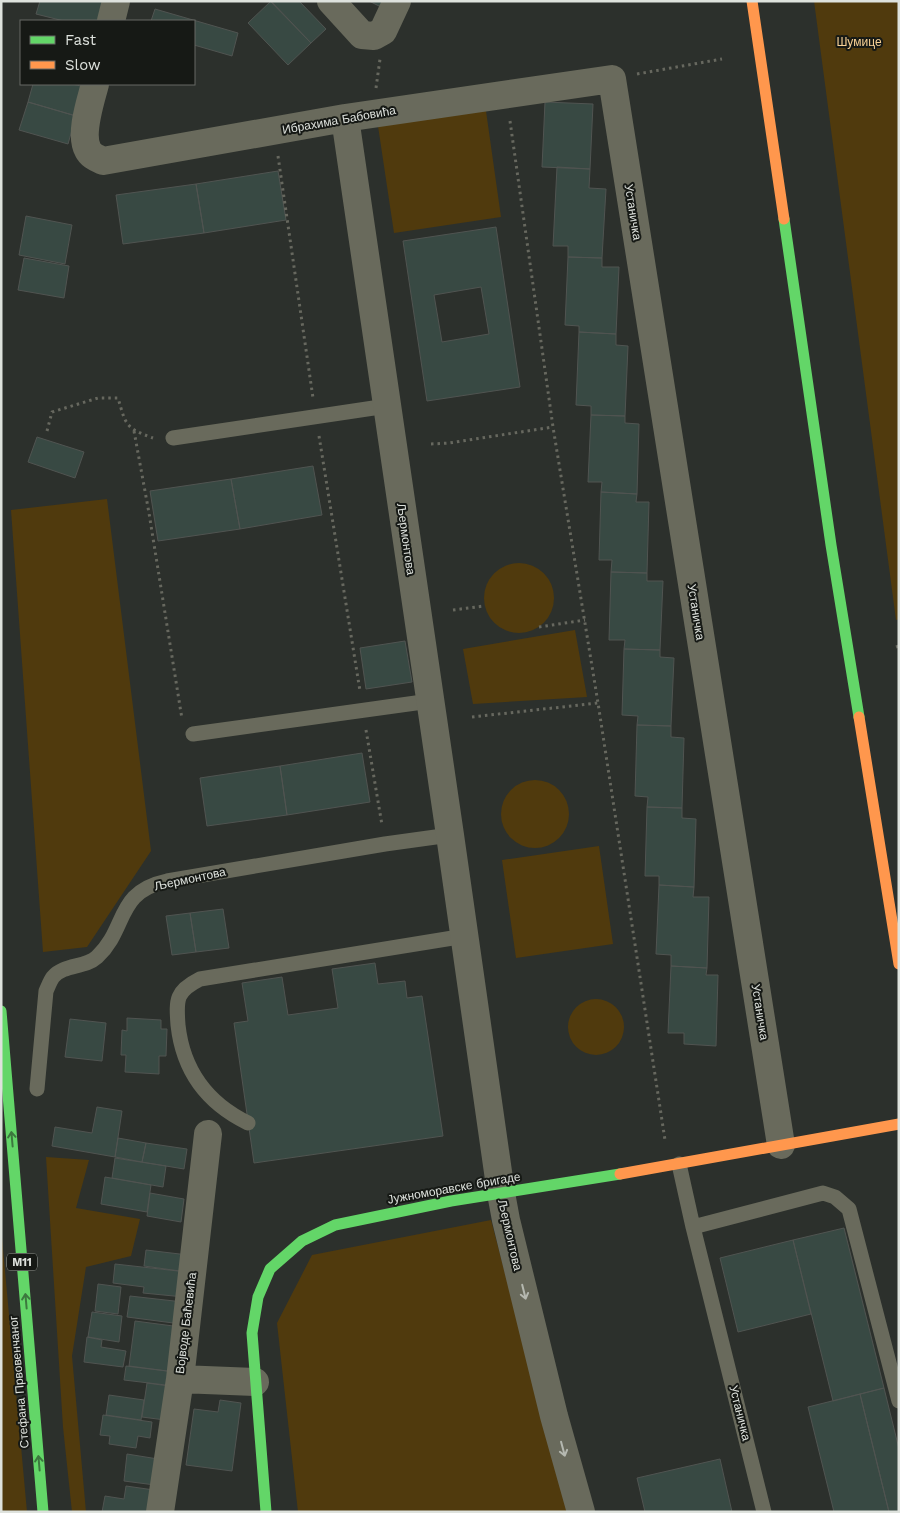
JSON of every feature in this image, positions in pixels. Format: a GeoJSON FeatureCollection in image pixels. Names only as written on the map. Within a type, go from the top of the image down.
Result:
{"type":"FeatureCollection","features":[{"type":"Feature","properties":{"kind":"main road"},"geometry":{"type":"LineString","coordinates":[[752,1],[832,546],[899,964]]}},
{"type":"Feature","properties":{"kind":"main road","name":"Стефана Првовенчаног"},"geometry":{"type":"LineString","coordinates":[[1,1011],[43,1512]]}},
{"type":"Feature","properties":{"kind":"main road","name":"Јужноморавске бригаде"},"geometry":{"type":"LineString","coordinates":[[266,1512],[254,1382],[252,1333],[258,1297],[270,1269],[302,1241],[335,1225],[451,1201],[674,1165],[899,1124]]}},
{"type":"Feature","properties":{"kind":"street"},"geometry":{"type":"LineString","coordinates":[[111,20],[116,1]]}},
{"type":"Feature","properties":{"kind":"street"},"geometry":{"type":"LineString","coordinates":[[332,1],[362,35],[374,36],[383,31],[397,1]]}},
{"type":"Feature","properties":{"kind":"street","name":"Ибрахима Бабовића"},"geometry":{"type":"LineString","coordinates":[[96,85],[85,133],[88,150],[94,157],[103,161],[345,118],[612,78]]}},
{"type":"Feature","properties":{"kind":"street","name":"Устаничка"},"geometry":{"type":"LineString","coordinates":[[612,78],[781,1145]]}},
{"type":"Feature","properties":{"kind":"street","name":"Љермонтова"},"geometry":{"type":"LineString","coordinates":[[345,118],[501,1193],[552,1406],[581,1512]]}},
{"type":"Feature","properties":{"kind":"street","name":"Војводе Баћевића"},"geometry":{"type":"LineString","coordinates":[[160,1512],[180,1379],[208,1134]]}},
{"type":"Feature","properties":{"kind":"street"},"geometry":{"type":"LineString","coordinates":[[180,1379],[254,1382]]}},
{"type":"Feature","properties":{"kind":"lane"},"geometry":{"type":"LineString","coordinates":[[173,438],[387,406]]}},
{"type":"Feature","properties":{"kind":"lane"},"geometry":{"type":"LineString","coordinates":[[192,734],[430,701]]}},
{"type":"Feature","properties":{"kind":"lane","name":"Љермонтова"},"geometry":{"type":"LineString","coordinates":[[37,1089],[46,991],[53,976],[66,968],[90,962],[98,956],[111,937],[128,903],[137,894],[162,882],[385,844],[450,835]]}},
{"type":"Feature","properties":{"kind":"lane"},"geometry":{"type":"LineString","coordinates":[[248,1123],[230,1114],[214,1100],[192,1074],[184,1059],[177,1004],[180,992],[200,979],[465,936]]}},
{"type":"Feature","properties":{"kind":"lane","name":"Устаничка"},"geometry":{"type":"LineString","coordinates":[[674,1165],[693,1227],[764,1512]]}},
{"type":"Feature","properties":{"kind":"lane"},"geometry":{"type":"LineString","coordinates":[[693,1227],[823,1193],[836,1197],[849,1209],[899,1402]]}},
{"type":"Feature","properties":{"kind":"path"},"geometry":{"type":"LineString","coordinates":[[373,114],[383,31]]}},
{"type":"Feature","properties":{"kind":"path"},"geometry":{"type":"LineString","coordinates":[[653,71],[722,59]]}},
{"type":"Feature","properties":{"kind":"path"},"geometry":{"type":"LineString","coordinates":[[506,93],[553,427],[674,1165]]}},
{"type":"Feature","properties":{"kind":"path"},"geometry":{"type":"LineString","coordinates":[[274,131],[316,416],[385,844]]}},
{"type":"Feature","properties":{"kind":"path"},"geometry":{"type":"LineString","coordinates":[[47,431],[52,412],[98,398],[118,398],[125,421],[134,431],[155,438],[173,438]]}},
{"type":"Feature","properties":{"kind":"path"},"geometry":{"type":"LineString","coordinates":[[431,444],[553,427]]}},
{"type":"Feature","properties":{"kind":"path"},"geometry":{"type":"LineString","coordinates":[[134,431],[182,718],[192,734]]}},
{"type":"Feature","properties":{"kind":"path"},"geometry":{"type":"LineString","coordinates":[[453,610],[484,606]]}},
{"type":"Feature","properties":{"kind":"path"},"geometry":{"type":"LineString","coordinates":[[539,627],[585,620]]}},
{"type":"Feature","properties":{"kind":"path"},"geometry":{"type":"LineString","coordinates":[[472,717],[598,703]]}},
{"type":"Feature","properties":{"kind":"green space","name":"Шумице"},"geometry":{"type":"Polygon","coordinates":[[[814,1],[899,1],[899,619],[896,620],[814,1]]]}},
{"type":"Feature","properties":{"kind":"green space"},"geometry":{"type":"Polygon","coordinates":[[[486,111],[501,217],[394,233],[378,126],[486,111]]]}},
{"type":"Feature","properties":{"kind":"green space"},"geometry":{"type":"Polygon","coordinates":[[[107,499],[151,851],[87,947],[43,952],[11,510],[107,499]]]}},
{"type":"Feature","properties":{"kind":"green space"},"geometry":{"type":"Polygon","coordinates":[[[519,563],[532,566],[544,573],[551,585],[554,598],[551,611],[544,623],[532,630],[519,633],[506,630],[494,623],[487,611],[484,598],[487,585],[494,573],[506,566],[519,563]]]}},
{"type":"Feature","properties":{"kind":"green space"},"geometry":{"type":"Polygon","coordinates":[[[575,630],[587,697],[473,704],[463,649],[575,630]]]}},
{"type":"Feature","properties":{"kind":"green space"},"geometry":{"type":"Polygon","coordinates":[[[535,780],[548,782],[559,790],[567,801],[569,814],[567,827],[559,838],[548,846],[535,848],[522,846],[511,838],[503,827],[501,814],[503,801],[511,790],[522,782],[535,780]]]}},
{"type":"Feature","properties":{"kind":"green space"},"geometry":{"type":"Polygon","coordinates":[[[599,846],[613,944],[516,958],[502,860],[599,846]]]}},
{"type":"Feature","properties":{"kind":"green space"},"geometry":{"type":"Polygon","coordinates":[[[596,999],[607,1001],[616,1007],[622,1016],[624,1027],[622,1038],[616,1047],[607,1053],[596,1055],[585,1053],[576,1047],[570,1038],[568,1027],[570,1016],[576,1007],[585,1001],[596,999]]]}},
{"type":"Feature","properties":{"kind":"green space"},"geometry":{"type":"Polygon","coordinates":[[[46,1157],[89,1160],[76,1208],[140,1219],[131,1256],[86,1267],[72,1356],[86,1512],[72,1512],[63,1427],[46,1157]]]}},
{"type":"Feature","properties":{"kind":"green space"},"geometry":{"type":"Polygon","coordinates":[[[491,1220],[568,1512],[298,1512],[277,1323],[312,1255],[491,1220]]]}},
{"type":"Feature","properties":{"kind":"green space"},"geometry":{"type":"Polygon","coordinates":[[[1,1227],[27,1512],[1,1512],[1,1227]]]}},
{"type":"Feature","properties":{"kind":"building"},"geometry":{"type":"Polygon","coordinates":[[[40,1],[104,1],[98,20],[60,20],[36,14],[40,1]]]}},
{"type":"Feature","properties":{"kind":"building"},"geometry":{"type":"Polygon","coordinates":[[[270,1],[299,1],[326,29],[311,43],[270,1]]]}},
{"type":"Feature","properties":{"kind":"building"},"geometry":{"type":"Polygon","coordinates":[[[271,1],[311,43],[288,65],[248,23],[271,1]]]}},
{"type":"Feature","properties":{"kind":"building"},"geometry":{"type":"Polygon","coordinates":[[[369,1],[384,1],[381,7],[369,1]]]}},
{"type":"Feature","properties":{"kind":"building"},"geometry":{"type":"Polygon","coordinates":[[[155,9],[193,20],[151,20],[155,9]]]}},
{"type":"Feature","properties":{"kind":"building"},"geometry":{"type":"Polygon","coordinates":[[[195,21],[238,33],[232,56],[195,45],[195,21]]]}},
{"type":"Feature","properties":{"kind":"building"},"geometry":{"type":"Polygon","coordinates":[[[33,85],[76,85],[85,87],[76,116],[28,102],[33,85]]]}},
{"type":"Feature","properties":{"kind":"building"},"geometry":{"type":"Polygon","coordinates":[[[28,102],[76,116],[68,144],[19,130],[28,102]]]}},
{"type":"Feature","properties":{"kind":"building"},"geometry":{"type":"Polygon","coordinates":[[[545,102],[593,104],[590,169],[542,167],[545,102]]]}},
{"type":"Feature","properties":{"kind":"building"},"geometry":{"type":"Polygon","coordinates":[[[557,167],[590,169],[589,188],[606,189],[602,258],[568,257],[568,246],[553,246],[557,167]]]}},
{"type":"Feature","properties":{"kind":"building"},"geometry":{"type":"Polygon","coordinates":[[[278,171],[286,220],[204,233],[196,184],[278,171]]]}},
{"type":"Feature","properties":{"kind":"building"},"geometry":{"type":"Polygon","coordinates":[[[196,184],[204,233],[123,244],[116,195],[196,184]]]}},
{"type":"Feature","properties":{"kind":"building"},"geometry":{"type":"Polygon","coordinates":[[[26,216],[72,225],[65,264],[19,255],[26,216]]]}},
{"type":"Feature","properties":{"kind":"building"},"geometry":{"type":"Polygon","coordinates":[[[496,227],[520,387],[427,401],[403,241],[496,227]],[[481,287],[434,295],[442,342],[489,334],[481,287]]]}},
{"type":"Feature","properties":{"kind":"building"},"geometry":{"type":"Polygon","coordinates":[[[568,257],[602,258],[602,267],[619,267],[616,334],[579,332],[579,326],[565,325],[568,257]]]}},
{"type":"Feature","properties":{"kind":"building"},"geometry":{"type":"Polygon","coordinates":[[[24,258],[69,266],[64,298],[18,290],[24,258]]]}},
{"type":"Feature","properties":{"kind":"building"},"geometry":{"type":"Polygon","coordinates":[[[579,332],[616,334],[616,345],[628,346],[625,416],[591,415],[591,406],[576,405],[579,332]]]}},
{"type":"Feature","properties":{"kind":"building"},"geometry":{"type":"Polygon","coordinates":[[[591,415],[625,416],[625,423],[639,424],[637,494],[601,492],[602,482],[588,482],[591,415]]]}},
{"type":"Feature","properties":{"kind":"building"},"geometry":{"type":"Polygon","coordinates":[[[37,437],[84,452],[75,478],[28,462],[37,437]]]}},
{"type":"Feature","properties":{"kind":"building"},"geometry":{"type":"Polygon","coordinates":[[[313,466],[322,515],[240,529],[231,479],[313,466]]]}},
{"type":"Feature","properties":{"kind":"building"},"geometry":{"type":"Polygon","coordinates":[[[231,479],[240,529],[158,541],[150,491],[231,479]]]}},
{"type":"Feature","properties":{"kind":"building"},"geometry":{"type":"Polygon","coordinates":[[[601,492],[637,494],[636,502],[649,502],[647,573],[611,572],[612,560],[599,560],[601,492]]]}},
{"type":"Feature","properties":{"kind":"building"},"geometry":{"type":"Polygon","coordinates":[[[611,572],[647,573],[647,581],[663,581],[660,650],[624,649],[625,640],[609,640],[611,572]]]}},
{"type":"Feature","properties":{"kind":"building"},"geometry":{"type":"Polygon","coordinates":[[[405,641],[412,682],[366,689],[360,648],[405,641]]]}},
{"type":"Feature","properties":{"kind":"building"},"geometry":{"type":"Polygon","coordinates":[[[624,649],[660,650],[660,657],[674,658],[671,726],[637,725],[638,716],[622,715],[624,649]]]}},
{"type":"Feature","properties":{"kind":"building"},"geometry":{"type":"Polygon","coordinates":[[[637,725],[671,726],[671,737],[684,738],[682,808],[647,807],[648,797],[635,796],[637,725]]]}},
{"type":"Feature","properties":{"kind":"building"},"geometry":{"type":"Polygon","coordinates":[[[362,753],[370,802],[287,815],[280,766],[362,753]]]}},
{"type":"Feature","properties":{"kind":"building"},"geometry":{"type":"Polygon","coordinates":[[[280,766],[287,815],[207,826],[200,778],[280,766]]]}},
{"type":"Feature","properties":{"kind":"building"},"geometry":{"type":"Polygon","coordinates":[[[647,807],[682,808],[682,818],[696,819],[694,887],[659,885],[659,876],[645,876],[647,807]]]}},
{"type":"Feature","properties":{"kind":"building"},"geometry":{"type":"Polygon","coordinates":[[[659,885],[694,887],[693,897],[709,897],[707,968],[671,966],[671,955],[656,954],[659,885]]]}},
{"type":"Feature","properties":{"kind":"building"},"geometry":{"type":"Polygon","coordinates":[[[223,909],[229,948],[196,952],[190,913],[223,909]]]}},
{"type":"Feature","properties":{"kind":"building"},"geometry":{"type":"Polygon","coordinates":[[[190,913],[196,952],[172,955],[166,916],[190,913]]]}},
{"type":"Feature","properties":{"kind":"building"},"geometry":{"type":"Polygon","coordinates":[[[375,963],[378,984],[405,981],[407,998],[422,996],[443,1136],[254,1163],[234,1023],[248,1021],[242,983],[282,977],[288,1015],[338,1008],[332,969],[375,963]]]}},
{"type":"Feature","properties":{"kind":"building"},"geometry":{"type":"Polygon","coordinates":[[[671,966],[707,968],[706,975],[718,975],[716,1046],[684,1044],[684,1033],[668,1033],[671,966]]]}},
{"type":"Feature","properties":{"kind":"building"},"geometry":{"type":"Polygon","coordinates":[[[127,1018],[161,1020],[161,1029],[167,1029],[166,1056],[159,1056],[159,1074],[125,1072],[126,1055],[121,1055],[122,1030],[127,1031],[127,1018]]]}},
{"type":"Feature","properties":{"kind":"building"},"geometry":{"type":"Polygon","coordinates":[[[70,1019],[106,1023],[102,1061],[65,1057],[70,1019]]]}},
{"type":"Feature","properties":{"kind":"building"},"geometry":{"type":"Polygon","coordinates":[[[97,1107],[122,1111],[115,1157],[52,1146],[55,1127],[92,1133],[97,1107]]]}},
{"type":"Feature","properties":{"kind":"building"},"geometry":{"type":"Polygon","coordinates":[[[118,1138],[146,1143],[142,1162],[115,1157],[118,1138]]]}},
{"type":"Feature","properties":{"kind":"building"},"geometry":{"type":"Polygon","coordinates":[[[146,1143],[187,1149],[184,1169],[142,1162],[146,1143]]]}},
{"type":"Feature","properties":{"kind":"building"},"geometry":{"type":"Polygon","coordinates":[[[115,1158],[166,1166],[163,1187],[112,1178],[115,1158]]]}},
{"type":"Feature","properties":{"kind":"building"},"geometry":{"type":"Polygon","coordinates":[[[105,1177],[151,1185],[147,1212],[101,1204],[105,1177]]]}},
{"type":"Feature","properties":{"kind":"building"},"geometry":{"type":"Polygon","coordinates":[[[150,1193],[184,1199],[181,1222],[147,1216],[150,1193]]]}},
{"type":"Feature","properties":{"kind":"building"},"geometry":{"type":"Polygon","coordinates":[[[844,1228],[884,1388],[833,1401],[793,1240],[844,1228]]]}},
{"type":"Feature","properties":{"kind":"building"},"geometry":{"type":"Polygon","coordinates":[[[793,1240],[811,1314],[738,1332],[720,1258],[793,1240]]]}},
{"type":"Feature","properties":{"kind":"building"},"geometry":{"type":"Polygon","coordinates":[[[146,1250],[188,1255],[187,1272],[144,1266],[146,1250]]]}},
{"type":"Feature","properties":{"kind":"building"},"geometry":{"type":"Polygon","coordinates":[[[115,1264],[187,1272],[184,1297],[143,1293],[144,1287],[113,1283],[115,1264]]]}},
{"type":"Feature","properties":{"kind":"building"},"geometry":{"type":"Polygon","coordinates":[[[98,1284],[121,1287],[118,1314],[95,1311],[98,1284]]]}},
{"type":"Feature","properties":{"kind":"building"},"geometry":{"type":"Polygon","coordinates":[[[130,1296],[183,1302],[181,1324],[127,1317],[130,1296]]]}},
{"type":"Feature","properties":{"kind":"building"},"geometry":{"type":"Polygon","coordinates":[[[92,1312],[122,1316],[119,1342],[88,1337],[92,1312]]]}},
{"type":"Feature","properties":{"kind":"building"},"geometry":{"type":"Polygon","coordinates":[[[135,1321],[181,1327],[175,1372],[129,1366],[135,1321]]]}},
{"type":"Feature","properties":{"kind":"building"},"geometry":{"type":"Polygon","coordinates":[[[87,1337],[102,1340],[101,1347],[126,1351],[123,1367],[84,1362],[87,1337]]]}},
{"type":"Feature","properties":{"kind":"building"},"geometry":{"type":"Polygon","coordinates":[[[126,1366],[175,1372],[174,1386],[124,1380],[126,1366]]]}},
{"type":"Feature","properties":{"kind":"building"},"geometry":{"type":"Polygon","coordinates":[[[147,1383],[169,1386],[165,1420],[142,1417],[147,1383]]]}},
{"type":"Feature","properties":{"kind":"building"},"geometry":{"type":"Polygon","coordinates":[[[884,1388],[899,1449],[899,1512],[889,1512],[860,1394],[884,1388]]]}},
{"type":"Feature","properties":{"kind":"building"},"geometry":{"type":"Polygon","coordinates":[[[860,1394],[889,1512],[834,1512],[808,1407],[860,1394]]]}},
{"type":"Feature","properties":{"kind":"building"},"geometry":{"type":"Polygon","coordinates":[[[109,1395],[144,1400],[141,1420],[106,1415],[109,1395]]]}},
{"type":"Feature","properties":{"kind":"building"},"geometry":{"type":"Polygon","coordinates":[[[220,1400],[241,1403],[232,1471],[186,1465],[194,1409],[218,1412],[220,1400]]]}},
{"type":"Feature","properties":{"kind":"building"},"geometry":{"type":"Polygon","coordinates":[[[103,1415],[152,1422],[150,1438],[138,1436],[136,1448],[109,1444],[110,1436],[100,1435],[103,1415]]]}},
{"type":"Feature","properties":{"kind":"building"},"geometry":{"type":"Polygon","coordinates":[[[127,1454],[158,1459],[155,1485],[124,1481],[127,1454]]]}},
{"type":"Feature","properties":{"kind":"building"},"geometry":{"type":"Polygon","coordinates":[[[720,1459],[732,1512],[645,1512],[637,1478],[720,1459]]]}},
{"type":"Feature","properties":{"kind":"building"},"geometry":{"type":"Polygon","coordinates":[[[126,1486],[154,1490],[151,1512],[102,1512],[105,1496],[124,1499],[126,1486]]]}},
{"type":"Feature","properties":{"kind":"traffic: fast"},"geometry":{"type":"LineString","coordinates":[[784,219],[831,545],[859,717]]}},
{"type":"Feature","properties":{"kind":"traffic: fast"},"geometry":{"type":"LineString","coordinates":[[1,1011],[43,1512]]}},
{"type":"Feature","properties":{"kind":"traffic: fast"},"geometry":{"type":"LineString","coordinates":[[266,1512],[252,1333],[258,1297],[270,1269],[302,1241],[335,1225],[451,1201],[620,1174]]}},
{"type":"Feature","properties":{"kind":"traffic: slow"},"geometry":{"type":"LineString","coordinates":[[752,1],[784,219]]}},
{"type":"Feature","properties":{"kind":"traffic: slow"},"geometry":{"type":"LineString","coordinates":[[859,717],[899,964]]}},
{"type":"Feature","properties":{"kind":"traffic: slow"},"geometry":{"type":"LineString","coordinates":[[620,1174],[899,1124]]}}]}
